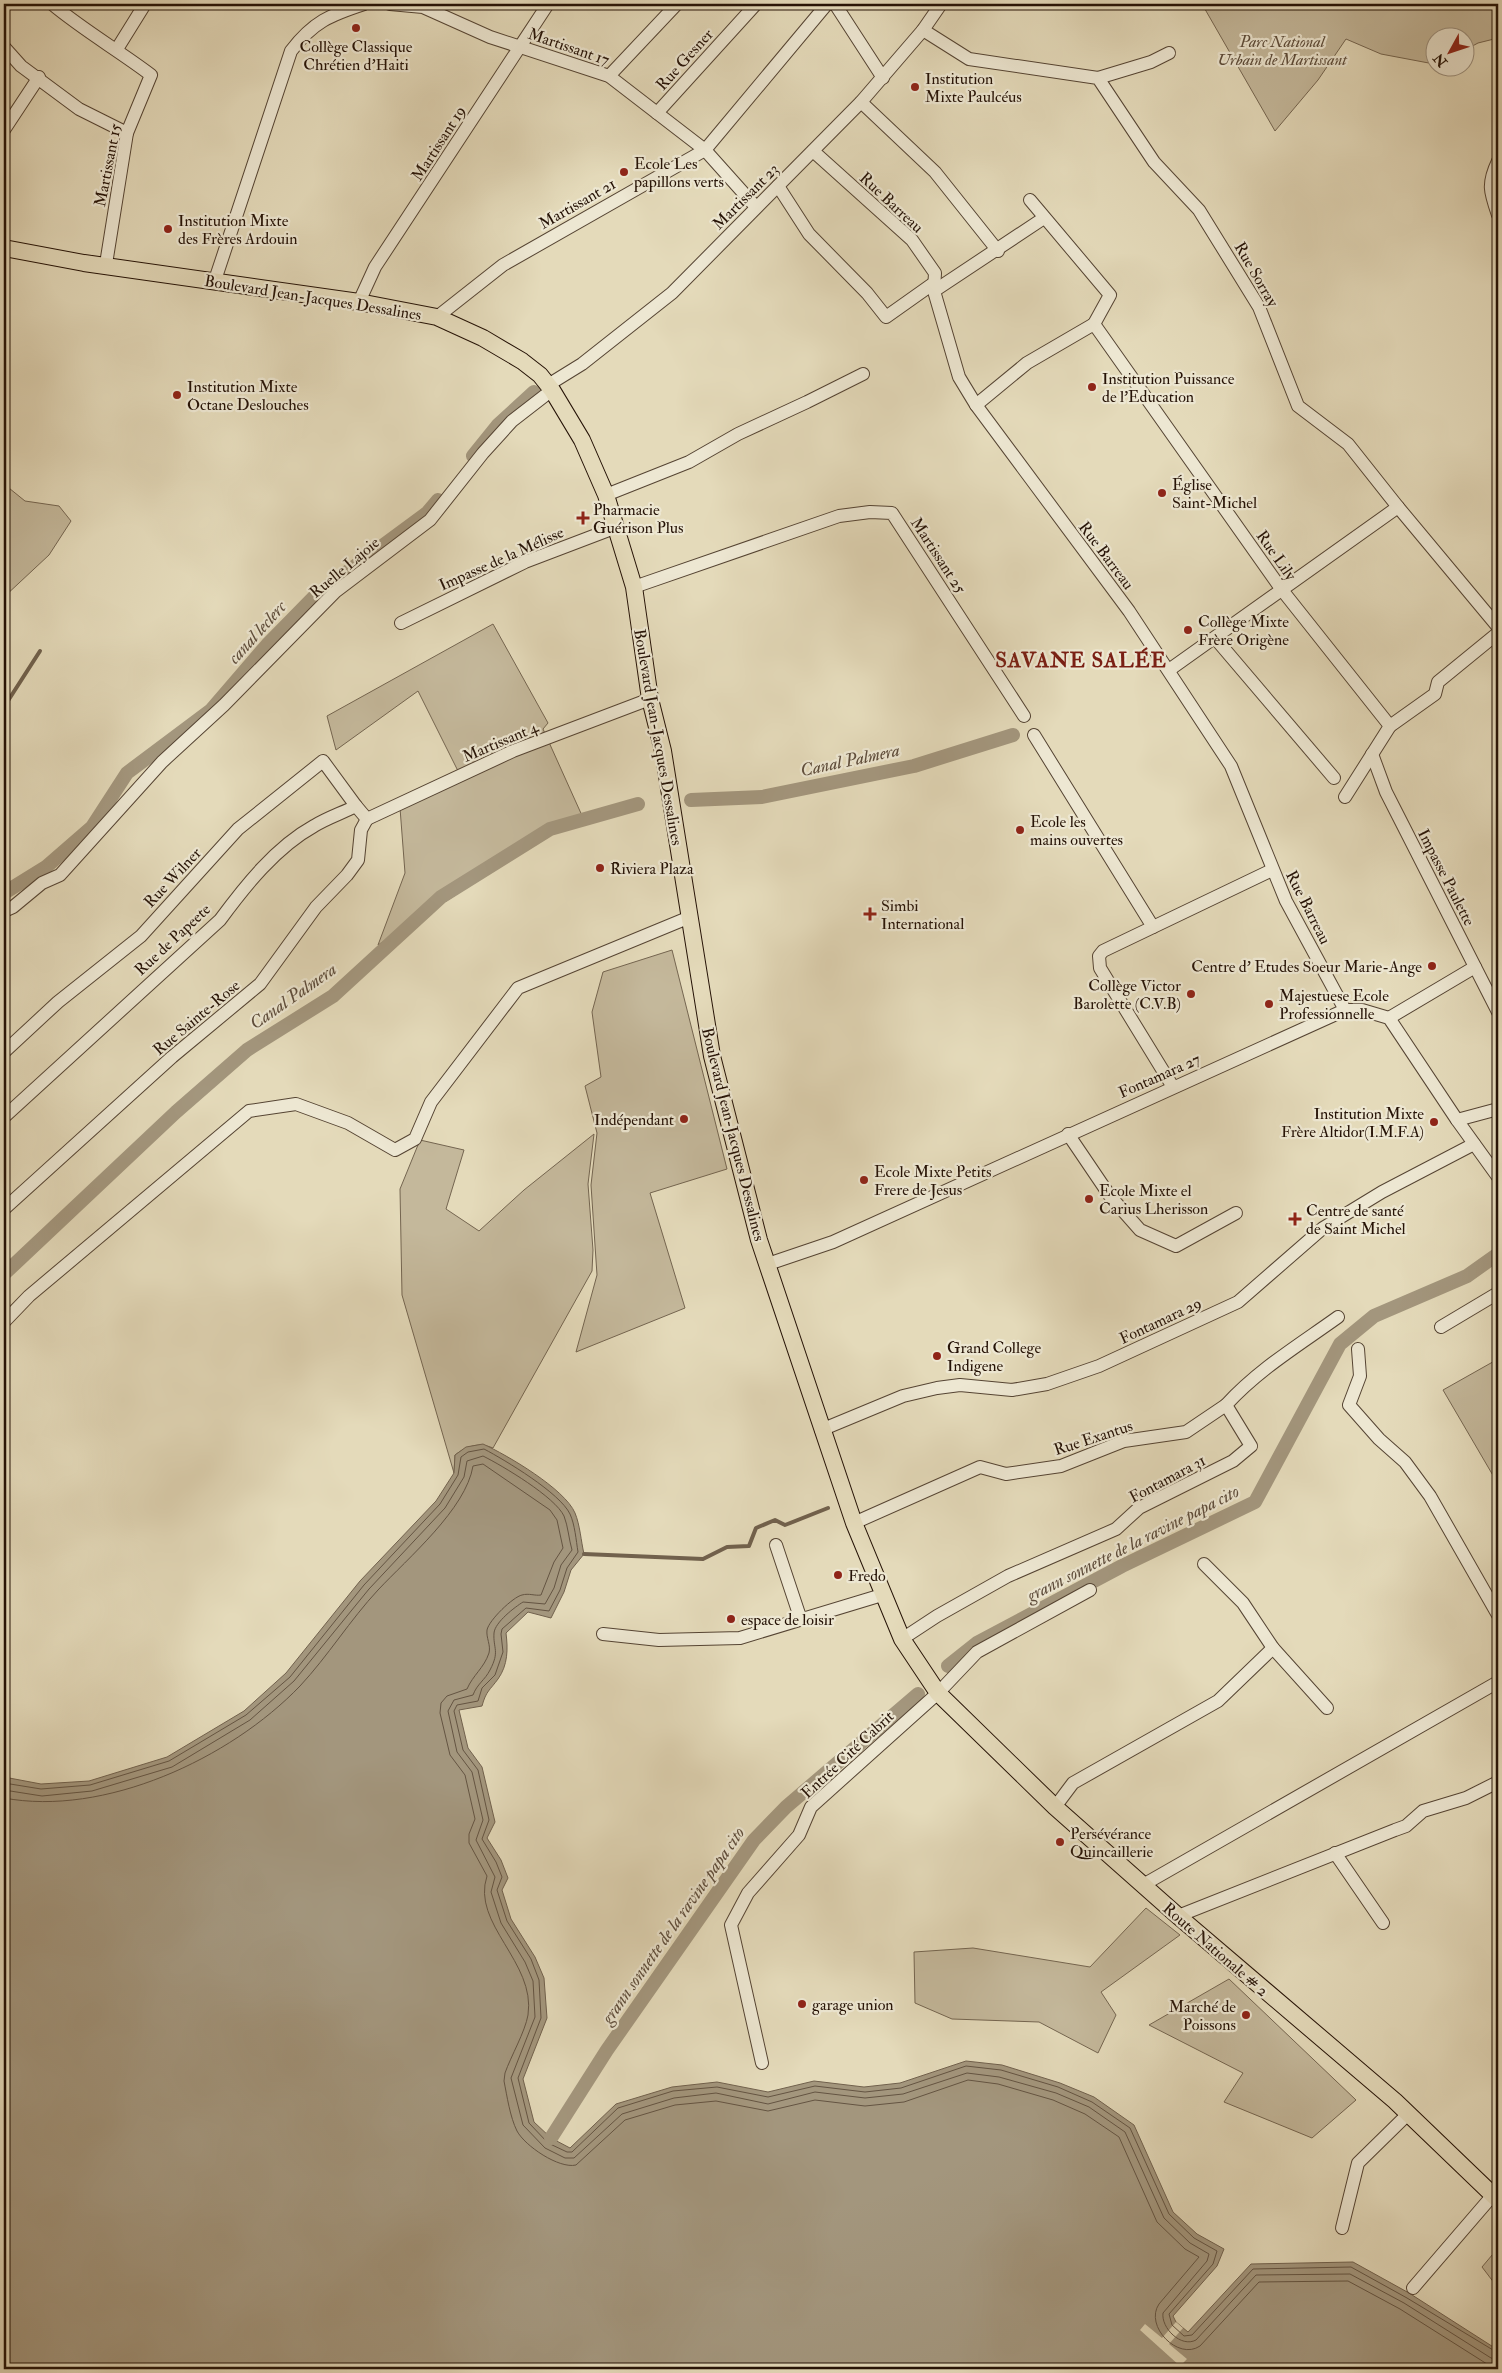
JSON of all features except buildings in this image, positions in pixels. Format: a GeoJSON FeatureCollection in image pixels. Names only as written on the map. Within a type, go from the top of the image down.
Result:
{"type":"FeatureCollection","features":[{"type":"Feature","properties":{"kind":"main road","name":"Boulevard Jean-Jacques Dessalines"},"geometry":{"type":"LineString","coordinates":[[4,248],[84,263],[106,264],[359,302],[437,317],[483,338],[522,361],[550,388],[582,440],[606,495],[634,587],[650,699],[663,751],[712,1056],[758,1240],[768,1264],[821,1430],[882,1595],[902,1639],[938,1693]]}},
{"type":"Feature","properties":{"kind":"main road","name":"Route Nationale # 2"},"geometry":{"type":"LineString","coordinates":[[938,1693],[1055,1807],[1178,1916],[1395,2101],[1496,2198]]}},
{"type":"Feature","properties":{"kind":"street"},"geometry":{"type":"LineString","coordinates":[[52,4],[77,25],[117,49],[140,9],[146,4]]}},
{"type":"Feature","properties":{"kind":"street"},"geometry":{"type":"LineString","coordinates":[[215,280],[292,52],[305,33],[321,20],[364,4]]}},
{"type":"Feature","properties":{"kind":"street","name":"Martissant 17"},"geometry":{"type":"LineString","coordinates":[[390,4],[424,5],[490,37],[609,76],[705,150],[756,207]]}},
{"type":"Feature","properties":{"kind":"street","name":"Martissant 19"},"geometry":{"type":"LineString","coordinates":[[359,302],[375,267],[548,4]]}},
{"type":"Feature","properties":{"kind":"street"},"geometry":{"type":"LineString","coordinates":[[609,76],[677,4]]}},
{"type":"Feature","properties":{"kind":"street","name":"Rue Gesner"},"geometry":{"type":"LineString","coordinates":[[657,113],[756,4]]}},
{"type":"Feature","properties":{"kind":"street","name":"Martissant 21"},"geometry":{"type":"LineString","coordinates":[[437,317],[503,265],[705,150],[827,4]]}},
{"type":"Feature","properties":{"kind":"street"},"geometry":{"type":"LineString","coordinates":[[835,4],[883,78]]}},
{"type":"Feature","properties":{"kind":"street","name":"Martissant 23"},"geometry":{"type":"LineString","coordinates":[[550,388],[672,292],[862,102],[923,30],[941,4]]}},
{"type":"Feature","properties":{"kind":"street"},"geometry":{"type":"LineString","coordinates":[[923,30],[970,59],[1098,78],[1151,62],[1169,53]]}},
{"type":"Feature","properties":{"kind":"street"},"geometry":{"type":"LineString","coordinates":[[4,47],[21,66],[39,77],[79,109],[127,133]]}},
{"type":"Feature","properties":{"kind":"street","name":"Martissant 15"},"geometry":{"type":"LineString","coordinates":[[106,264],[127,133],[151,75],[117,49]]}},
{"type":"Feature","properties":{"kind":"street"},"geometry":{"type":"LineString","coordinates":[[4,130],[39,77]]}},
{"type":"Feature","properties":{"kind":"street","name":"Rue Sorray"},"geometry":{"type":"LineString","coordinates":[[1098,78],[1154,162],[1199,210],[1250,291],[1259,307],[1298,406],[1348,444],[1498,627]]}},
{"type":"Feature","properties":{"kind":"street"},"geometry":{"type":"LineString","coordinates":[[862,102],[935,172],[998,250]]}},
{"type":"Feature","properties":{"kind":"street","name":"Rue Barreau"},"geometry":{"type":"LineString","coordinates":[[813,151],[912,240],[935,273],[934,287],[959,377],[976,405],[1129,611],[1231,766],[1286,901],[1345,1010]]}},
{"type":"Feature","properties":{"kind":"street"},"geometry":{"type":"LineString","coordinates":[[1498,161],[1490,182],[1490,191],[1498,215]]}},
{"type":"Feature","properties":{"kind":"street"},"geometry":{"type":"LineString","coordinates":[[778,186],[809,234],[867,293],[886,316],[998,250],[1044,218]]}},
{"type":"Feature","properties":{"kind":"street"},"geometry":{"type":"LineString","coordinates":[[976,405],[1027,363],[1094,324],[1110,295],[1030,200]]}},
{"type":"Feature","properties":{"kind":"street","name":"Rue Lily"},"geometry":{"type":"LineString","coordinates":[[1094,324],[1282,590],[1390,726]]}},
{"type":"Feature","properties":{"kind":"street"},"geometry":{"type":"LineString","coordinates":[[606,495],[689,462],[738,434],[863,374]]}},
{"type":"Feature","properties":{"kind":"street","name":"Ruelle Lajoie"},"geometry":{"type":"LineString","coordinates":[[4,911],[13,908],[42,883],[60,875],[162,762],[224,705],[335,592],[430,520],[483,453],[512,421],[550,388]]}},
{"type":"Feature","properties":{"kind":"street"},"geometry":{"type":"LineString","coordinates":[[1169,670],[1398,507]]}},
{"type":"Feature","properties":{"kind":"street","name":"Martissant 25"},"geometry":{"type":"LineString","coordinates":[[634,587],[839,516],[870,512],[892,513],[1024,716]]}},
{"type":"Feature","properties":{"kind":"street","name":"Impasse de la Mélisse"},"geometry":{"type":"LineString","coordinates":[[402,623],[525,562],[617,527]]}},
{"type":"Feature","properties":{"kind":"street"},"geometry":{"type":"LineString","coordinates":[[1345,798],[1390,726],[1435,694],[1438,682],[1498,633]]}},
{"type":"Feature","properties":{"kind":"street"},"geometry":{"type":"LineString","coordinates":[[1215,638],[1334,778]]}},
{"type":"Feature","properties":{"kind":"street","name":"Martissant 4"},"geometry":{"type":"LineString","coordinates":[[367,819],[513,751],[650,699]]}},
{"type":"Feature","properties":{"kind":"street"},"geometry":{"type":"LineString","coordinates":[[1034,735],[1153,927]]}},
{"type":"Feature","properties":{"kind":"street","name":"Impasse Paulette"},"geometry":{"type":"LineString","coordinates":[[1372,754],[1386,792],[1498,1012]]}},
{"type":"Feature","properties":{"kind":"street","name":"Rue Wilner"},"geometry":{"type":"LineString","coordinates":[[4,1052],[58,1002],[141,936],[238,829],[323,761],[356,806]]}},
{"type":"Feature","properties":{"kind":"street"},"geometry":{"type":"LineString","coordinates":[[356,806],[367,819]]}},
{"type":"Feature","properties":{"kind":"street","name":"Rue de Papeete"},"geometry":{"type":"LineString","coordinates":[[4,1117],[220,920],[240,893],[287,845],[314,826],[356,806]]}},
{"type":"Feature","properties":{"kind":"street","name":"Rue Sainte-Rose"},"geometry":{"type":"LineString","coordinates":[[4,1209],[172,1057],[260,984],[316,907],[347,875],[358,860],[361,830],[367,819]]}},
{"type":"Feature","properties":{"kind":"street"},"geometry":{"type":"LineString","coordinates":[[1173,1087],[1100,968],[1098,960],[1103,951],[1272,870]]}},
{"type":"Feature","properties":{"kind":"street"},"geometry":{"type":"LineString","coordinates":[[4,1322],[29,1296],[249,1111],[296,1104],[348,1123],[395,1150],[416,1138],[431,1102],[518,988],[690,917]]}},
{"type":"Feature","properties":{"kind":"street"},"geometry":{"type":"LineString","coordinates":[[1475,967],[1389,1018],[1457,1120],[1498,1177]]}},
{"type":"Feature","properties":{"kind":"street","name":"Fontamara 27"},"geometry":{"type":"LineString","coordinates":[[768,1264],[833,1242],[1345,1010],[1362,1010],[1389,1018]]}},
{"type":"Feature","properties":{"kind":"street"},"geometry":{"type":"LineString","coordinates":[[1457,1120],[1498,1109]]}},
{"type":"Feature","properties":{"kind":"street"},"geometry":{"type":"LineString","coordinates":[[1068,1134],[1110,1196],[1140,1230],[1176,1246],[1236,1213]]}},
{"type":"Feature","properties":{"kind":"street","name":"Fontamara 29"},"geometry":{"type":"LineString","coordinates":[[821,1430],[903,1396],[920,1392],[960,1385],[1012,1390],[1047,1384],[1099,1366],[1238,1302],[1323,1228],[1382,1192],[1474,1144]]}},
{"type":"Feature","properties":{"kind":"street"},"geometry":{"type":"LineString","coordinates":[[1441,1327],[1498,1293]]}},
{"type":"Feature","properties":{"kind":"street"},"geometry":{"type":"LineString","coordinates":[[1226,1405],[1246,1384],[1271,1363],[1338,1317]]}},
{"type":"Feature","properties":{"kind":"street"},"geometry":{"type":"LineString","coordinates":[[1358,1348],[1360,1376],[1349,1405],[1372,1431],[1405,1462],[1430,1496],[1498,1615]]}},
{"type":"Feature","properties":{"kind":"street","name":"Rue Exantus"},"geometry":{"type":"LineString","coordinates":[[854,1523],[980,1467],[1006,1474],[1061,1466],[1124,1441],[1186,1432],[1226,1405]]}},
{"type":"Feature","properties":{"kind":"street","name":"Fontamara 31"},"geometry":{"type":"LineString","coordinates":[[902,1639],[936,1616],[1008,1576],[1116,1529],[1139,1508],[1233,1461],[1250,1446],[1226,1405]]}},
{"type":"Feature","properties":{"kind":"street"},"geometry":{"type":"LineString","coordinates":[[776,1545],[801,1620]]}},
{"type":"Feature","properties":{"kind":"street"},"geometry":{"type":"LineString","coordinates":[[1204,1564],[1243,1603],[1273,1648],[1327,1708]]}},
{"type":"Feature","properties":{"kind":"street","name":"Entrée Cité Cabrit"},"geometry":{"type":"LineString","coordinates":[[762,2063],[731,1925],[748,1892],[799,1835],[811,1807],[938,1693],[977,1652],[1090,1590]]}},
{"type":"Feature","properties":{"kind":"street"},"geometry":{"type":"LineString","coordinates":[[603,1634],[659,1640],[740,1638],[882,1595]]}},
{"type":"Feature","properties":{"kind":"street"},"geometry":{"type":"LineString","coordinates":[[1055,1807],[1073,1783],[1218,1701],[1273,1648]]}},
{"type":"Feature","properties":{"kind":"street"},"geometry":{"type":"LineString","coordinates":[[1143,1885],[1498,1682]]}},
{"type":"Feature","properties":{"kind":"street"},"geometry":{"type":"LineString","coordinates":[[1178,1916],[1406,1826],[1423,1811],[1466,1798],[1498,1782]]}},
{"type":"Feature","properties":{"kind":"street"},"geometry":{"type":"LineString","coordinates":[[1335,1853],[1383,1923]]}},
{"type":"Feature","properties":{"kind":"street"},"geometry":{"type":"LineString","coordinates":[[1342,2228],[1358,2163],[1408,2114]]}},
{"type":"Feature","properties":{"kind":"street"},"geometry":{"type":"LineString","coordinates":[[1413,2288],[1496,2198]]}},
{"type":"Feature","properties":{"kind":"green space","name":"Parc National Urbain de Martissant"},"geometry":{"type":"Polygon","coordinates":[[[1202,4],[1498,4],[1498,38],[1474,45],[1474,28],[1424,28],[1424,62],[1381,54],[1346,39],[1318,80],[1275,131],[1202,4]]]}},
{"type":"Feature","properties":{"kind":"green space"},"geometry":{"type":"Polygon","coordinates":[[[4,484],[25,501],[59,506],[71,521],[49,555],[4,597],[4,484]]]}},
{"type":"Feature","properties":{"kind":"green space"},"geometry":{"type":"Polygon","coordinates":[[[493,624],[548,723],[543,729],[584,820],[558,829],[378,945],[405,873],[400,808],[462,779],[418,691],[336,750],[327,716],[493,624]]]}},
{"type":"Feature","properties":{"kind":"green space"},"geometry":{"type":"Polygon","coordinates":[[[672,950],[727,1169],[650,1193],[685,1308],[576,1352],[597,1275],[591,1185],[597,1133],[585,1086],[601,1077],[592,1012],[603,972],[672,950]]]}},
{"type":"Feature","properties":{"kind":"green space"},"geometry":{"type":"Polygon","coordinates":[[[594,1134],[588,1184],[593,1250],[592,1271],[493,1448],[478,1445],[469,1447],[455,1455],[454,1473],[402,1295],[400,1189],[420,1140],[464,1150],[446,1209],[479,1231],[524,1190],[594,1134]]]}},
{"type":"Feature","properties":{"kind":"green space"},"geometry":{"type":"Polygon","coordinates":[[[1498,1359],[1498,1484],[1443,1390],[1498,1359]]]}},
{"type":"Feature","properties":{"kind":"green space"},"geometry":{"type":"Polygon","coordinates":[[[1146,1908],[1180,1935],[1101,1992],[1116,2015],[1098,2053],[1039,2022],[952,2019],[915,2003],[914,1952],[973,1948],[1090,1967],[1146,1908]]]}},
{"type":"Feature","properties":{"kind":"green space"},"geometry":{"type":"Polygon","coordinates":[[[1229,1979],[1356,2100],[1312,2138],[1224,2102],[1243,2073],[1149,2025],[1229,1979]]]}},
{"type":"Feature","properties":{"kind":"green space"},"geometry":{"type":"Polygon","coordinates":[[[1498,2248],[1498,2288],[1482,2267],[1498,2248]]]}},
{"type":"Feature","properties":{"kind":"water"},"geometry":{"type":"Polygon","coordinates":[[[483,1444],[534,1474],[560,1494],[569,1504],[577,1518],[584,1554],[571,1570],[564,1592],[551,1618],[528,1612],[506,1633],[507,1651],[504,1668],[487,1694],[482,1706],[459,1710],[468,1748],[482,1767],[495,1822],[487,1838],[501,1860],[508,1878],[502,1890],[511,1919],[535,1957],[544,1978],[547,2018],[523,2079],[534,2122],[551,2138],[570,2148],[616,2104],[672,2087],[717,2082],[768,2092],[814,2081],[864,2087],[900,2083],[966,2061],[1002,2065],[1060,2083],[1094,2097],[1134,2125],[1173,2212],[1197,2234],[1224,2249],[1217,2266],[1173,2316],[1176,2322],[1188,2332],[1251,2264],[1353,2262],[1409,2293],[1498,2350],[1498,2369],[4,2369],[4,1777],[41,1784],[89,1781],[167,1757],[244,1711],[286,1673],[360,1581],[436,1501],[454,1473],[455,1455],[466,1447],[483,1444]]]}},
{"type":"Feature","properties":{"kind":"pier"},"geometry":{"type":"Polygon","coordinates":[[[1176,2322],[1183,2328],[1169,2344],[1187,2359],[1180,2366],[1140,2330],[1145,2324],[1162,2338],[1176,2322]]]}},
{"type":"Feature","properties":{"kind":"waterway","name":"canal leclerc"},"geometry":{"type":"LineString","coordinates":[[473,456],[498,425],[534,392]]}},
{"type":"Feature","properties":{"kind":"waterway","name":"canal leclerc"},"geometry":{"type":"LineString","coordinates":[[4,893],[46,867],[92,827],[127,773],[211,710],[267,645],[316,595],[427,513],[438,500]]}},
{"type":"Feature","properties":{"kind":"waterway"},"geometry":{"type":"LineString","coordinates":[[4,707],[40,651]]}},
{"type":"Feature","properties":{"kind":"waterway","name":"Canal Palmera"},"geometry":{"type":"LineString","coordinates":[[691,800],[762,797],[914,766],[1013,735]]}},
{"type":"Feature","properties":{"kind":"waterway","name":"Canal Palmera"},"geometry":{"type":"LineString","coordinates":[[4,1274],[176,1112],[247,1050],[333,996],[441,897],[550,829],[638,804]]}},
{"type":"Feature","properties":{"kind":"waterway","name":"grann sonnette de la ravine papa cito"},"geometry":{"type":"LineString","coordinates":[[948,1666],[977,1643],[1122,1566],[1255,1502],[1340,1344],[1374,1316],[1467,1276],[1498,1254]]}},
{"type":"Feature","properties":{"kind":"waterway"},"geometry":{"type":"LineString","coordinates":[[584,1554],[703,1559],[727,1547],[749,1546],[756,1528],[775,1520],[785,1525],[828,1508]]}},
{"type":"Feature","properties":{"kind":"waterway","name":"grann sonnette de la ravine papa cito"},"geometry":{"type":"LineString","coordinates":[[551,2138],[607,2050],[754,1840],[786,1807],[918,1694]]}},
{"type":"Feature","properties":{"kind":"place","name":"Collège Classique Chrétien d'Haiti"},"geometry":{"type":"Point","coordinates":[356,28]}},
{"type":"Feature","properties":{"kind":"place","name":"Institution Mixte Paulcéus"},"geometry":{"type":"Point","coordinates":[915,87]}},
{"type":"Feature","properties":{"kind":"place","name":"Ecole Les papillons verts"},"geometry":{"type":"Point","coordinates":[624,172]}},
{"type":"Feature","properties":{"kind":"place","name":"Institution Mixte des Frères Ardouin"},"geometry":{"type":"Point","coordinates":[168,229]}},
{"type":"Feature","properties":{"kind":"place","name":"Institution Puissance de l'Education"},"geometry":{"type":"Point","coordinates":[1092,387]}},
{"type":"Feature","properties":{"kind":"place","name":"Institution Mixte Octane Deslouches"},"geometry":{"type":"Point","coordinates":[177,395]}},
{"type":"Feature","properties":{"kind":"place","name":"Église Saint-Michel"},"geometry":{"type":"Point","coordinates":[1162,493]}},
{"type":"Feature","properties":{"kind":"place","name":"Pharmacie Guérison Plus"},"geometry":{"type":"Point","coordinates":[583,518]}},
{"type":"Feature","properties":{"kind":"place","name":"Collège Mixte Frère Origène"},"geometry":{"type":"Point","coordinates":[1188,630]}},
{"type":"Feature","properties":{"kind":"place","name":"Ecole les mains ouvertes"},"geometry":{"type":"Point","coordinates":[1020,830]}},
{"type":"Feature","properties":{"kind":"place","name":"Riviera Plaza"},"geometry":{"type":"Point","coordinates":[600,868]}},
{"type":"Feature","properties":{"kind":"place","name":"Simbi International"},"geometry":{"type":"Point","coordinates":[870,914]}},
{"type":"Feature","properties":{"kind":"place","name":"Centre d' Etudes Soeur Marie-Ange"},"geometry":{"type":"Point","coordinates":[1432,966]}},
{"type":"Feature","properties":{"kind":"place","name":"Collège Victor Barolette (C.V.B)"},"geometry":{"type":"Point","coordinates":[1191,994]}},
{"type":"Feature","properties":{"kind":"place","name":"Majestuese Ecole Professionnelle"},"geometry":{"type":"Point","coordinates":[1269,1004]}},
{"type":"Feature","properties":{"kind":"place","name":"Indépendant"},"geometry":{"type":"Point","coordinates":[684,1119]}},
{"type":"Feature","properties":{"kind":"place","name":"Institution Mixte Frère Altidor(I.M.F.A)"},"geometry":{"type":"Point","coordinates":[1434,1122]}},
{"type":"Feature","properties":{"kind":"place","name":"Ecole Mixte Petits Frere de Jesus"},"geometry":{"type":"Point","coordinates":[864,1180]}},
{"type":"Feature","properties":{"kind":"place","name":"Ecole Mixte el Carius Lherisson"},"geometry":{"type":"Point","coordinates":[1089,1199]}},
{"type":"Feature","properties":{"kind":"place","name":"Centre de santé de Saint Michel"},"geometry":{"type":"Point","coordinates":[1295,1219]}},
{"type":"Feature","properties":{"kind":"place","name":"Grand College Indigene"},"geometry":{"type":"Point","coordinates":[937,1356]}},
{"type":"Feature","properties":{"kind":"place","name":"Fredo"},"geometry":{"type":"Point","coordinates":[838,1575]}},
{"type":"Feature","properties":{"kind":"place","name":"espace de loisir"},"geometry":{"type":"Point","coordinates":[731,1619]}},
{"type":"Feature","properties":{"kind":"place","name":"Persévérance Quincaillerie"},"geometry":{"type":"Point","coordinates":[1060,1842]}},
{"type":"Feature","properties":{"kind":"place","name":"garage union"},"geometry":{"type":"Point","coordinates":[802,2004]}},
{"type":"Feature","properties":{"kind":"place","name":"Marché de Poissons"},"geometry":{"type":"Point","coordinates":[1246,2015]}},
{"type":"Feature","properties":{"kind":"district","name":"SAVANE SALÉE"},"geometry":{"type":"Point","coordinates":[1081,660]}}]}
